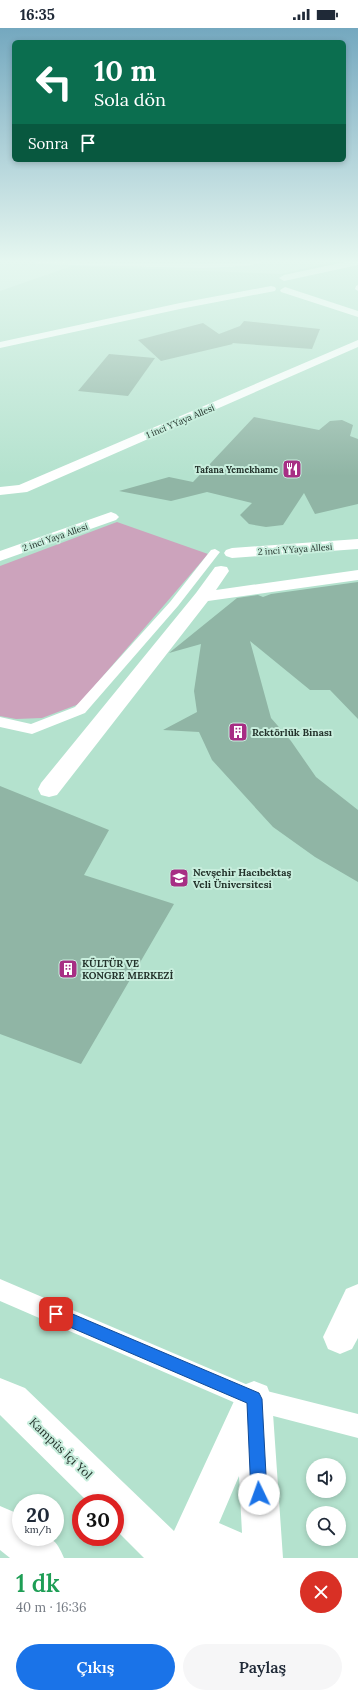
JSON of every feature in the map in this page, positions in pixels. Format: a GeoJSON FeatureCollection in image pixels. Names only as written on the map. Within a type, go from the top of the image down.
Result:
{"type":"FeatureCollection","features":[{"type":"Feature","properties":{"kind":"street"},"geometry":{"type":"LineString","coordinates":[[0,344],[50,333]]}},
{"type":"Feature","properties":{"kind":"street","name":"1 inci YYaya Allesi"},"geometry":{"type":"LineString","coordinates":[[0,491],[22,489],[358,343]]}},
{"type":"Feature","properties":{"kind":"street","name":"2 inci Yaya Allesi"},"geometry":{"type":"LineString","coordinates":[[0,556],[111,518]]}},
{"type":"Feature","properties":{"kind":"street","name":"2 inci YYaya Allesi"},"geometry":{"type":"LineString","coordinates":[[232,553],[358,544]]}},
{"type":"Feature","properties":{"kind":"street"},"geometry":{"type":"LineString","coordinates":[[49,789],[221,571]]}},
{"type":"Feature","properties":{"kind":"street"},"geometry":{"type":"LineString","coordinates":[[202,597],[358,575]]}},
{"type":"Feature","properties":{"kind":"street"},"geometry":{"type":"LineString","coordinates":[[340,1337],[358,1301]]}},
{"type":"Feature","properties":{"kind":"street","name":"Kampüs İçi Yol"},"geometry":{"type":"LineString","coordinates":[[0,1396],[12,1400],[177,1552]]}},
{"type":"Feature","properties":{"kind":"street"},"geometry":{"type":"LineString","coordinates":[[177,1552],[254,1399]]}},
{"type":"Feature","properties":{"kind":"street"},"geometry":{"type":"LineString","coordinates":[[254,1399],[263,1558]]}},
{"type":"Feature","properties":{"kind":"street"},"geometry":{"type":"LineString","coordinates":[[0,1526],[44,1558]]}},
{"type":"Feature","properties":{"kind":"street"},"geometry":{"type":"LineString","coordinates":[[177,1552],[210,1541],[230,1547],[245,1558]]}},
{"type":"Feature","properties":{"kind":"lane"},"geometry":{"type":"LineString","coordinates":[[0,722],[32,728],[80,710],[174,604],[215,552]]}},
{"type":"Feature","properties":{"kind":"lane"},"geometry":{"type":"LineString","coordinates":[[0,1290],[254,1399],[358,1426]]}},
{"type":"Feature","properties":{"kind":"shaded area","name":"Nevşehir Hacıbektaş Veli Üniversitesi"},"geometry":{"type":"Polygon","coordinates":[[[0,333],[358,333],[358,1558],[0,1558],[0,333]]]}},
{"type":"Feature","properties":{"kind":"shaded area"},"geometry":{"type":"Polygon","coordinates":[[[117,522],[208,554],[79,704],[42,718],[16,719],[0,716],[0,566],[117,522]]]}},
{"type":"Feature","properties":{"kind":"building"},"geometry":{"type":"Polygon","coordinates":[[[163,333],[318,333],[312,349],[232,343],[233,344],[161,361],[138,340],[163,333]]]}},
{"type":"Feature","properties":{"kind":"building"},"geometry":{"type":"Polygon","coordinates":[[[109,354],[155,358],[128,396],[78,391],[109,354]]]}},
{"type":"Feature","properties":{"kind":"building"},"geometry":{"type":"Polygon","coordinates":[[[254,417],[319,430],[330,421],[342,420],[353,425],[350,436],[358,439],[358,504],[315,514],[304,493],[283,525],[266,527],[249,524],[240,515],[252,503],[207,492],[171,501],[119,491],[169,477],[193,482],[254,417]]]}},
{"type":"Feature","properties":{"kind":"building","name":"Rektörlük Binası"},"geometry":{"type":"Polygon","coordinates":[[[358,582],[358,719],[330,690],[310,690],[250,641],[271,718],[291,741],[316,777],[358,810],[358,882],[315,857],[273,827],[212,760],[199,732],[163,730],[197,712],[194,691],[201,644],[169,653],[237,598],[258,595],[263,597],[271,594],[358,582]]]}},
{"type":"Feature","properties":{"kind":"building","name":"KÜLTÜR VE KONGRE MERKEZİ"},"geometry":{"type":"Polygon","coordinates":[[[0,786],[109,830],[84,875],[174,904],[81,1064],[0,1034],[0,786]]]}},
{"type":"Feature","properties":{"kind":"place","name":"Tafana Yemekhame"},"geometry":{"type":"Point","coordinates":[292,469]}},
{"type":"Feature","properties":{"kind":"place","name":"Rektörlük Binası"},"geometry":{"type":"Point","coordinates":[238,732]}},
{"type":"Feature","properties":{"kind":"place","name":"Nevşehir Hacıbektaş Veli Üniversitesi"},"geometry":{"type":"Point","coordinates":[179,878]}},
{"type":"Feature","properties":{"kind":"place","name":"KÜLTÜR VE KONGRE MERKEZİ"},"geometry":{"type":"Point","coordinates":[68,969]}},
{"type":"Feature","properties":{"kind":"route"},"geometry":{"type":"LineString","coordinates":[[56,1314],[254,1399],[259,1494]]}}]}
